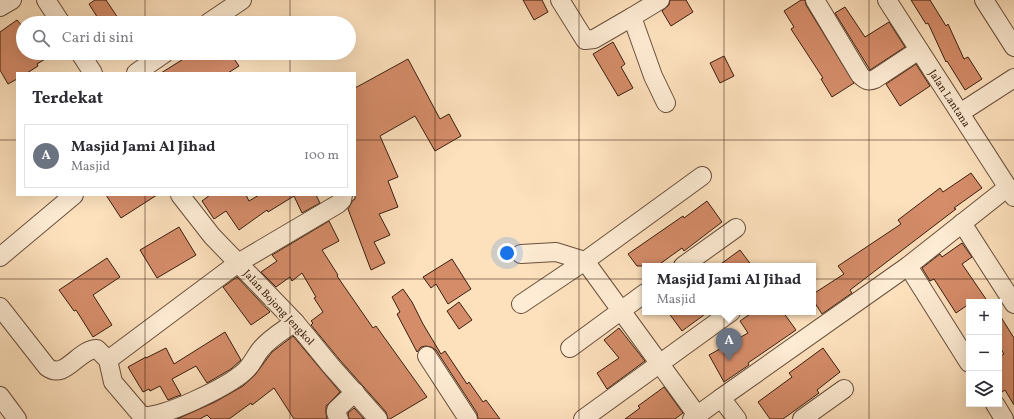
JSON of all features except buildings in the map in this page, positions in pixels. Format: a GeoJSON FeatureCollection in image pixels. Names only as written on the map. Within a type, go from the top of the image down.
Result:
{"type":"FeatureCollection","features":[{"type":"Feature","properties":{"kind":"street"},"geometry":{"type":"LineString","coordinates":[[0,8],[12,0]]}},
{"type":"Feature","properties":{"kind":"street"},"geometry":{"type":"LineString","coordinates":[[46,0],[56,16]]}},
{"type":"Feature","properties":{"kind":"street"},"geometry":{"type":"LineString","coordinates":[[218,16],[242,0]]}},
{"type":"Feature","properties":{"kind":"street"},"geometry":{"type":"LineString","coordinates":[[560,0],[585,40],[594,39],[660,0]]}},
{"type":"Feature","properties":{"kind":"street"},"geometry":{"type":"LineString","coordinates":[[815,0],[864,80],[870,81],[875,79],[919,50]]}},
{"type":"Feature","properties":{"kind":"street","name":"Jalan Lantana"},"geometry":{"type":"LineString","coordinates":[[886,0],[1011,192]]}},
{"type":"Feature","properties":{"kind":"street"},"geometry":{"type":"LineString","coordinates":[[984,0],[1014,47]]}},
{"type":"Feature","properties":{"kind":"street"},"geometry":{"type":"LineString","coordinates":[[632,17],[653,76],[666,103]]}},
{"type":"Feature","properties":{"kind":"street"},"geometry":{"type":"LineString","coordinates":[[85,60],[92,72]]}},
{"type":"Feature","properties":{"kind":"street"},"geometry":{"type":"LineString","coordinates":[[137,72],[155,60]]}},
{"type":"Feature","properties":{"kind":"street"},"geometry":{"type":"LineString","coordinates":[[960,113],[1014,78]]}},
{"type":"Feature","properties":{"kind":"street"},"geometry":{"type":"LineString","coordinates":[[521,304],[585,261],[702,176]]}},
{"type":"Feature","properties":{"kind":"street"},"geometry":{"type":"LineString","coordinates":[[521,254],[556,252],[585,261],[660,364],[695,417],[908,266],[962,223],[1011,192]]}},
{"type":"Feature","properties":{"kind":"street"},"geometry":{"type":"LineString","coordinates":[[0,257],[73,196]]}},
{"type":"Feature","properties":{"kind":"street","name":"Jalan Bojong Jengkol"},"geometry":{"type":"LineString","coordinates":[[181,196],[212,236],[295,322],[378,419]]}},
{"type":"Feature","properties":{"kind":"street"},"geometry":{"type":"LineString","coordinates":[[108,360],[238,264],[338,204],[342,200],[342,196]]}},
{"type":"Feature","properties":{"kind":"street"},"geometry":{"type":"LineString","coordinates":[[962,223],[1014,304]]}},
{"type":"Feature","properties":{"kind":"street"},"geometry":{"type":"LineString","coordinates":[[687,263],[736,228]]}},
{"type":"Feature","properties":{"kind":"street"},"geometry":{"type":"LineString","coordinates":[[908,266],[966,358]]}},
{"type":"Feature","properties":{"kind":"street"},"geometry":{"type":"LineString","coordinates":[[570,348],[642,295]]}},
{"type":"Feature","properties":{"kind":"street"},"geometry":{"type":"LineString","coordinates":[[0,307],[47,368],[55,372],[63,370],[85,352],[98,349],[108,360],[113,382],[142,416],[148,418],[163,416],[232,381],[251,366],[261,348],[295,322]]}},
{"type":"Feature","properties":{"kind":"street"},"geometry":{"type":"LineString","coordinates":[[583,419],[727,315]]}},
{"type":"Feature","properties":{"kind":"street"},"geometry":{"type":"LineString","coordinates":[[427,356],[468,419]]}},
{"type":"Feature","properties":{"kind":"street"},"geometry":{"type":"LineString","coordinates":[[802,419],[844,389]]}},
{"type":"Feature","properties":{"kind":"street"},"geometry":{"type":"LineString","coordinates":[[339,419],[336,410],[355,392]]}},
{"type":"Feature","properties":{"kind":"street"},"geometry":{"type":"LineString","coordinates":[[0,396],[17,419]]}},
{"type":"Feature","properties":{"kind":"street"},"geometry":{"type":"LineString","coordinates":[[721,398],[737,419]]}},
{"type":"Feature","properties":{"kind":"street"},"geometry":{"type":"LineString","coordinates":[[997,407],[1004,419]]}},
{"type":"Feature","properties":{"kind":"place","name":"Masjid Jami Al Jihad"},"geometry":{"type":"Point","coordinates":[729,361]}}]}
